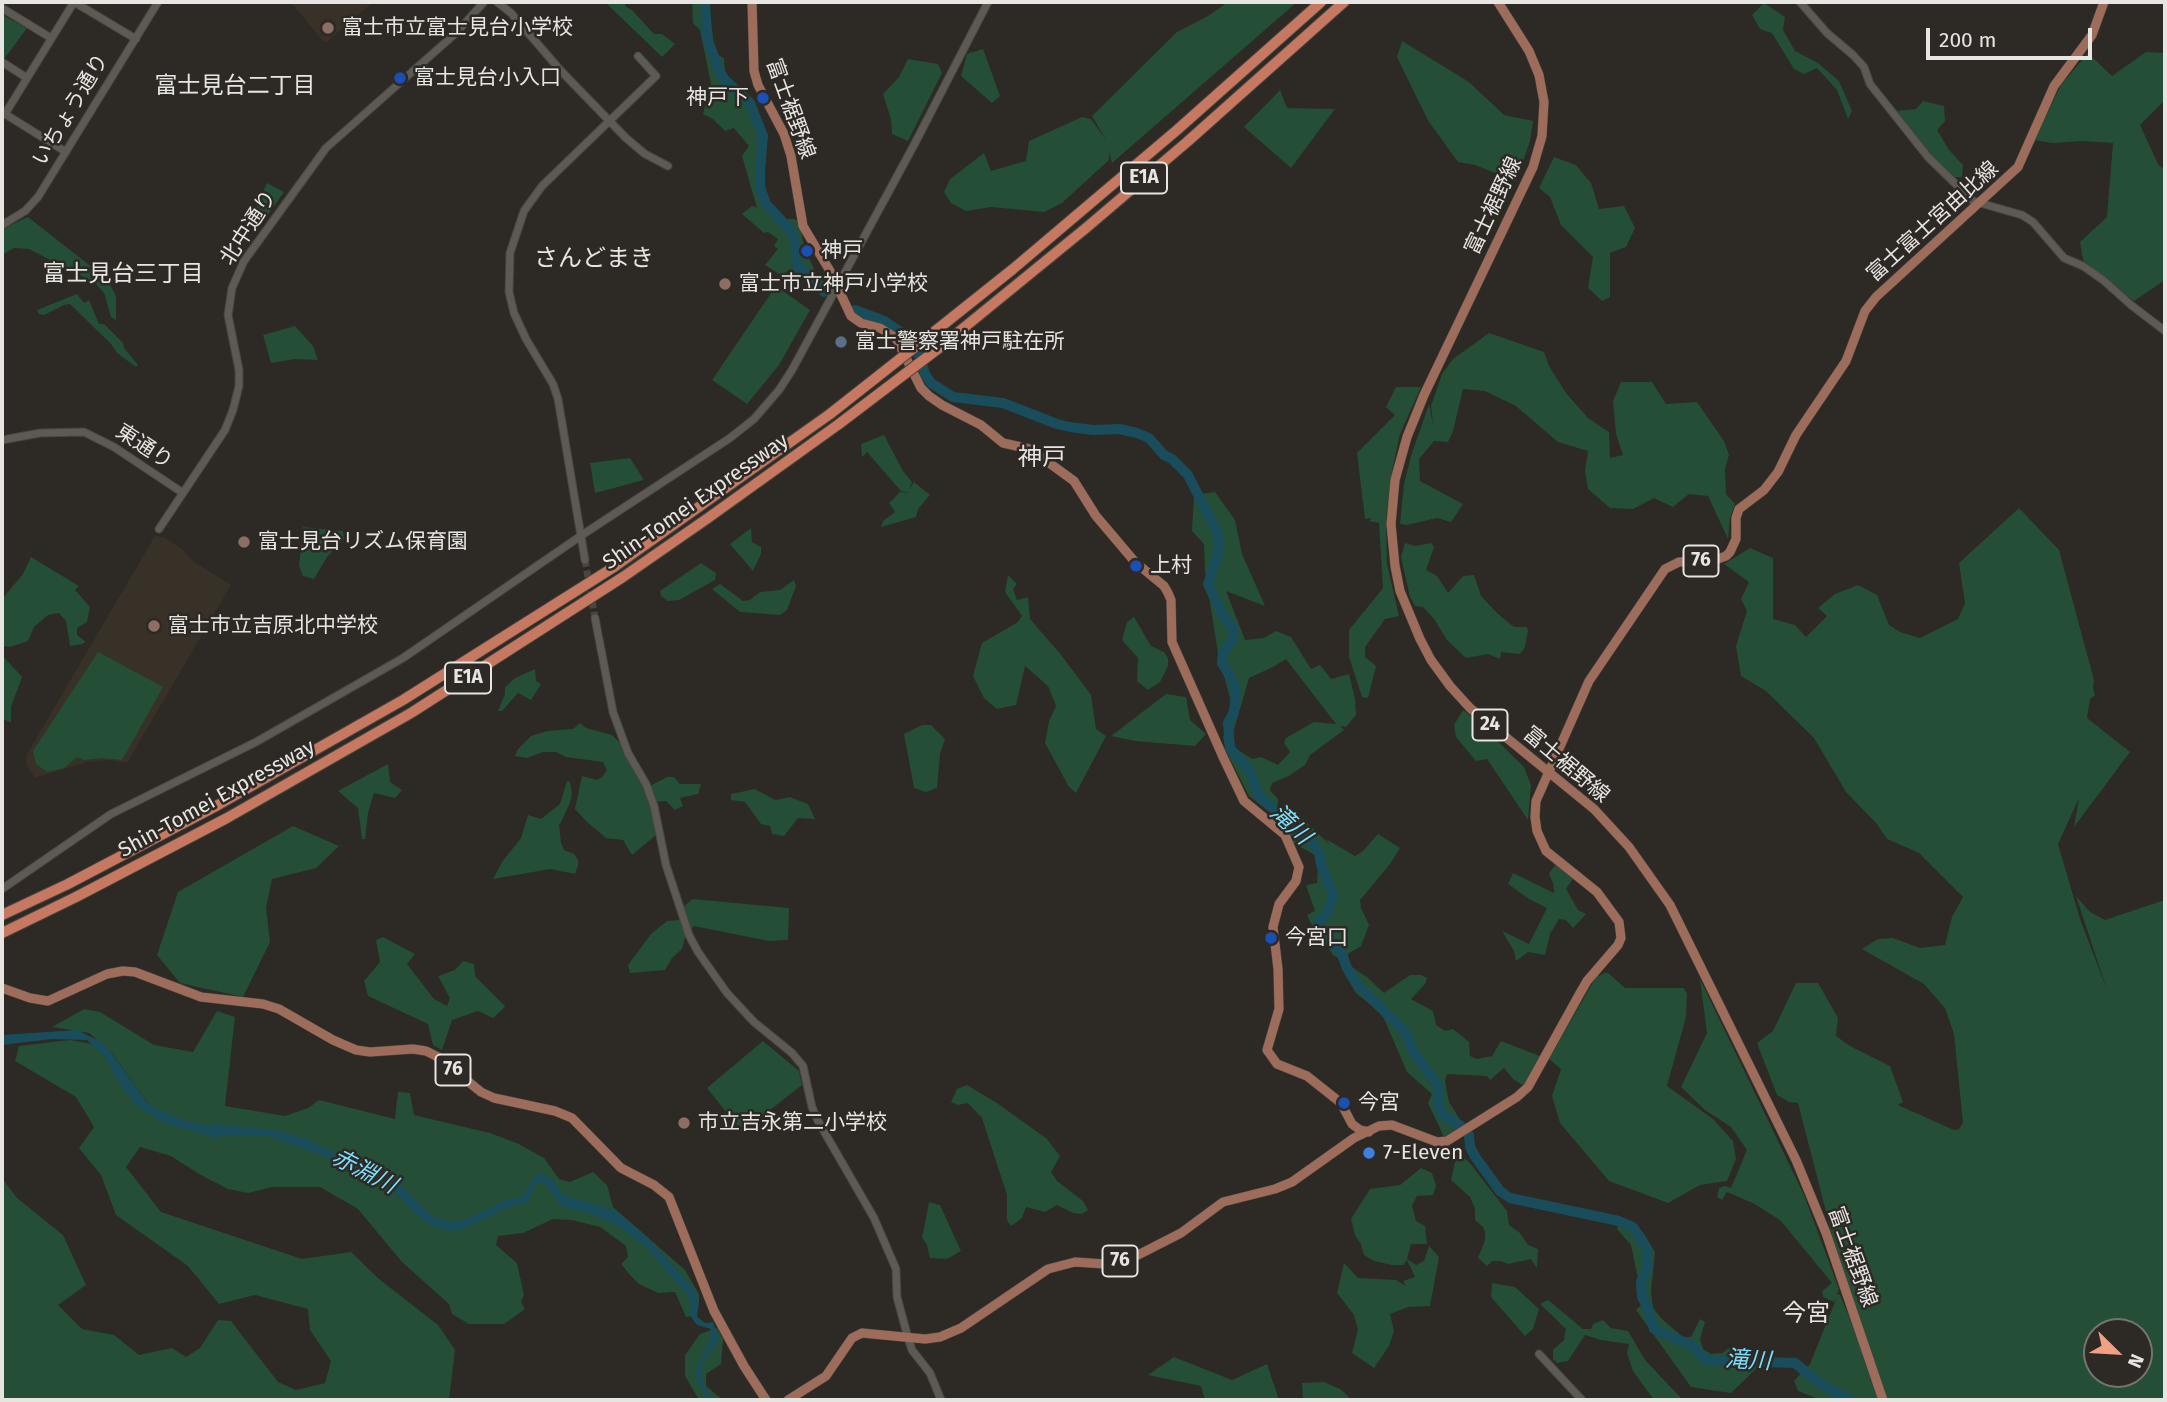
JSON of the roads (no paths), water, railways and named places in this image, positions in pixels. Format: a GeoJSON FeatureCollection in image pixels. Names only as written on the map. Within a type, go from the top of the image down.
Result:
{"type":"FeatureCollection","features":[{"type":"Feature","properties":{"kind":"highway","name":"Shin-Tomei Expressway"},"geometry":{"type":"LineString","coordinates":[[2,915],[68,884],[230,798],[403,700],[614,567],[830,414],[1013,269],[1177,130],[1321,2]]}},
{"type":"Feature","properties":{"kind":"highway","name":"Shin-Tomei Expressway"},"geometry":{"type":"LineString","coordinates":[[2,933],[227,818],[411,713],[708,519],[939,348],[1177,150],[1344,2]]}},
{"type":"Feature","properties":{"kind":"main road","name":"富士裾野線"},"geometry":{"type":"LineString","coordinates":[[752,2],[754,71],[792,156],[803,226],[855,319],[896,338],[921,388],[929,396],[981,425],[1003,443],[1030,449],[1074,481],[1096,516],[1135,562],[1164,586],[1168,593],[1171,600],[1172,642],[1244,801],[1285,835],[1299,867],[1296,881],[1279,904],[1273,928],[1279,1009],[1268,1044],[1269,1055],[1277,1064],[1313,1080],[1341,1103],[1356,1128],[1369,1132]]}},
{"type":"Feature","properties":{"kind":"main road","name":"富士裾野線"},"geometry":{"type":"LineString","coordinates":[[1498,2],[1529,51],[1539,75],[1544,102],[1542,136],[1533,167],[1424,395],[1407,437],[1395,480],[1392,506],[1392,543],[1400,591],[1431,660],[1470,708],[1577,794],[1611,827],[1647,870],[1680,924],[1796,1160],[1826,1233],[1883,1400]]}},
{"type":"Feature","properties":{"kind":"main road","name":"富士富士宮由比線"},"geometry":{"type":"LineString","coordinates":[[788,1400],[826,1376],[856,1335],[871,1332],[908,1338],[940,1337],[961,1328],[1055,1266],[1075,1262],[1105,1264],[1138,1255],[1181,1233],[1223,1202],[1292,1182],[1354,1138],[1386,1124],[1437,1142],[1447,1141],[1517,1097],[1528,1087],[1578,995],[1621,939],[1619,922],[1602,898],[1554,858],[1541,842],[1535,817],[1536,801],[1589,681],[1660,575],[1670,565],[1679,562],[1715,561],[1730,552],[1736,539],[1736,518],[1740,509],[1764,490],[1778,472],[1796,435],[1846,362],[1865,311],[1876,297],[2018,167],[2054,86],[2092,34],[2104,2]]}},
{"type":"Feature","properties":{"kind":"main road","name":"76"},"geometry":{"type":"LineString","coordinates":[[2,988],[48,1001],[107,974],[135,972],[201,997],[263,1004],[279,1009],[356,1050],[426,1051],[481,1092],[494,1098],[555,1111],[572,1118],[621,1168],[654,1185],[669,1197],[714,1311],[766,1400]]}},
{"type":"Feature","properties":{"kind":"street"},"geometry":{"type":"LineString","coordinates":[[66,152],[5,114],[51,38],[74,2],[135,38]]}},
{"type":"Feature","properties":{"kind":"street","name":"いちょう通り"},"geometry":{"type":"LineString","coordinates":[[2,225],[34,202],[158,2]]}},
{"type":"Feature","properties":{"kind":"street","name":"北中通り"},"geometry":{"type":"LineString","coordinates":[[159,529],[225,429],[236,402],[239,370],[228,315],[232,288],[244,261],[326,148],[456,33],[484,2]]}},
{"type":"Feature","properties":{"kind":"street"},"geometry":{"type":"LineString","coordinates":[[497,2],[511,13],[561,71],[626,138],[645,154],[668,166]]}},
{"type":"Feature","properties":{"kind":"street"},"geometry":{"type":"LineString","coordinates":[[2,889],[111,814],[256,742],[403,658],[582,535],[730,438],[754,419],[792,370],[884,202],[988,2]]}},
{"type":"Feature","properties":{"kind":"street"},"geometry":{"type":"LineString","coordinates":[[1800,2],[1827,33],[1864,67],[1870,84],[1928,157],[1973,201],[2022,215],[2033,222],[2064,258],[2083,266],[2103,280],[2165,331]]}},
{"type":"Feature","properties":{"kind":"street"},"geometry":{"type":"LineString","coordinates":[[2,8],[51,38]]}},
{"type":"Feature","properties":{"kind":"street"},"geometry":{"type":"LineString","coordinates":[[585,560],[558,399],[553,384],[526,340],[514,313],[508,273],[514,238],[524,211],[534,196],[656,76],[638,56]]}},
{"type":"Feature","properties":{"kind":"street"},"geometry":{"type":"LineString","coordinates":[[2,62],[27,78]]}},
{"type":"Feature","properties":{"kind":"street","name":"東通り"},"geometry":{"type":"LineString","coordinates":[[2,440],[40,433],[84,432],[114,447],[183,493]]}},
{"type":"Feature","properties":{"kind":"street"},"geometry":{"type":"LineString","coordinates":[[595,618],[612,712],[628,753],[646,784],[654,806],[666,865],[689,935],[727,993],[754,1022],[792,1053],[803,1066],[812,1107],[818,1121],[874,1218],[896,1269],[899,1305],[912,1350],[930,1373],[941,1400]]}},
{"type":"Feature","properties":{"kind":"street"},"geometry":{"type":"LineString","coordinates":[[1539,1354],[1582,1400]]}},
{"type":"Feature","properties":{"kind":"water","name":"赤淵川"},"geometry":{"type":"Polygon","coordinates":[[[77,1030],[105,1044],[149,1105],[182,1120],[212,1127],[214,1124],[276,1130],[307,1139],[396,1180],[432,1216],[447,1221],[461,1221],[508,1199],[522,1197],[539,1173],[552,1179],[563,1195],[615,1210],[645,1235],[693,1288],[699,1302],[697,1317],[705,1323],[713,1322],[718,1335],[717,1343],[701,1364],[701,1378],[715,1400],[706,1396],[698,1383],[696,1369],[710,1340],[711,1329],[697,1325],[689,1314],[691,1303],[687,1294],[646,1247],[618,1226],[592,1214],[561,1206],[543,1182],[534,1184],[529,1202],[506,1208],[463,1229],[449,1231],[429,1224],[413,1212],[389,1184],[360,1174],[329,1158],[269,1136],[219,1136],[211,1141],[211,1136],[164,1123],[137,1106],[122,1087],[105,1057],[87,1040],[52,1039],[2,1045],[2,1035],[77,1030]]]}},
{"type":"Feature","properties":{"kind":"waterway","name":"滝川"},"geometry":{"type":"LineString","coordinates":[[705,2],[707,38],[719,70],[724,79],[750,103],[763,136],[760,187],[766,204],[792,232],[797,265],[820,285],[824,292]]}},
{"type":"Feature","properties":{"kind":"waterway","name":"滝川"},"geometry":{"type":"LineString","coordinates":[[855,310],[884,321],[902,333],[920,357],[931,383],[953,397],[1003,403],[1070,427],[1119,429],[1137,433],[1149,438],[1188,475],[1219,536],[1219,551],[1208,584],[1221,612],[1234,630],[1232,641],[1223,652],[1222,663],[1236,693],[1234,712],[1228,723],[1230,748],[1250,771],[1259,796],[1312,842],[1319,852],[1321,865],[1333,895],[1328,912],[1319,921],[1319,926],[1326,931],[1342,955],[1357,984],[1407,1034],[1412,1050],[1438,1085],[1438,1105],[1444,1116],[1460,1125],[1469,1135],[1470,1147],[1476,1158],[1500,1191],[1510,1198],[1619,1221],[1633,1227],[1646,1247],[1648,1267],[1641,1282],[1642,1297],[1654,1329],[1693,1346],[1706,1360],[1795,1363],[1822,1385],[1850,1400]]}},
{"type":"Feature","properties":{"kind":"tunnel"},"geometry":{"type":"LineString","coordinates":[[585,560],[595,618]]}},
{"type":"Feature","properties":{"kind":"place","name":"富士市立富士見台小学校"},"geometry":{"type":"Point","coordinates":[328,28]}},
{"type":"Feature","properties":{"kind":"place","name":"富士見台小入口"},"geometry":{"type":"Point","coordinates":[400,78]}},
{"type":"Feature","properties":{"kind":"place","name":"神戸下"},"geometry":{"type":"Point","coordinates":[763,98]}},
{"type":"Feature","properties":{"kind":"place","name":"神戸"},"geometry":{"type":"Point","coordinates":[807,251]}},
{"type":"Feature","properties":{"kind":"place","name":"富士市立神戸小学校"},"geometry":{"type":"Point","coordinates":[725,284]}},
{"type":"Feature","properties":{"kind":"place","name":"富士警察署神戸駐在所"},"geometry":{"type":"Point","coordinates":[841,342]}},
{"type":"Feature","properties":{"kind":"place","name":"富士見台リズム保育園"},"geometry":{"type":"Point","coordinates":[244,542]}},
{"type":"Feature","properties":{"kind":"place","name":"上村"},"geometry":{"type":"Point","coordinates":[1136,566]}},
{"type":"Feature","properties":{"kind":"place","name":"富士市立吉原北中学校"},"geometry":{"type":"Point","coordinates":[154,626]}},
{"type":"Feature","properties":{"kind":"place","name":"今宮口"},"geometry":{"type":"Point","coordinates":[1271,938]}},
{"type":"Feature","properties":{"kind":"place","name":"今宮"},"geometry":{"type":"Point","coordinates":[1344,1103]}},
{"type":"Feature","properties":{"kind":"place","name":"市立吉永第二小学校"},"geometry":{"type":"Point","coordinates":[684,1123]}},
{"type":"Feature","properties":{"kind":"place","name":"7-Eleven"},"geometry":{"type":"Point","coordinates":[1369,1153]}},
{"type":"Feature","properties":{"kind":"district","name":"富士見台二丁目"},"geometry":{"type":"Point","coordinates":[235,87]}},
{"type":"Feature","properties":{"kind":"district","name":"さんどまき"},"geometry":{"type":"Point","coordinates":[594,259]}},
{"type":"Feature","properties":{"kind":"district","name":"富士見台三丁目"},"geometry":{"type":"Point","coordinates":[123,275]}},
{"type":"Feature","properties":{"kind":"district","name":"神戸"},"geometry":{"type":"Point","coordinates":[1042,458]}},
{"type":"Feature","properties":{"kind":"district","name":"今宮"},"geometry":{"type":"Point","coordinates":[1806,1314]}}]}
